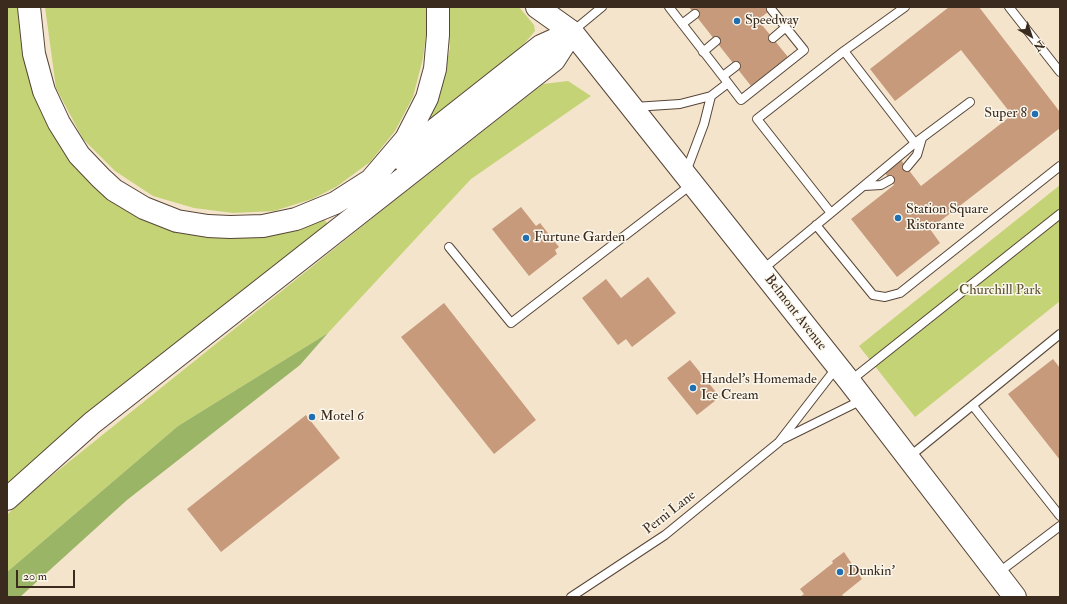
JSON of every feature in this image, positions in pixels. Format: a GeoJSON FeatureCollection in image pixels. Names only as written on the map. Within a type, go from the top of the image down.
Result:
{"type":"FeatureCollection","features":[{"type":"Feature","properties":{"kind":"main road"},"geometry":{"type":"LineString","coordinates":[[29,7],[34,54],[44,91],[59,123],[79,155],[101,178],[129,200],[144,208],[177,220],[208,226],[263,226],[296,219],[329,206],[371,180],[541,46],[572,32]]}},
{"type":"Feature","properties":{"kind":"main road"},"geometry":{"type":"LineString","coordinates":[[371,180],[406,139],[427,98],[435,69],[438,35],[438,7]]}},
{"type":"Feature","properties":{"kind":"main road","name":"Belmont Avenue"},"geometry":{"type":"LineString","coordinates":[[537,7],[572,32],[844,374],[1015,597]]}},
{"type":"Feature","properties":{"kind":"main road","name":"Belmont Avenue"},"geometry":{"type":"LineString","coordinates":[[563,7],[572,32]]}},
{"type":"Feature","properties":{"kind":"main road"},"geometry":{"type":"LineString","coordinates":[[7,499],[92,423],[554,60],[572,32]]}},
{"type":"Feature","properties":{"kind":"lane"},"geometry":{"type":"LineString","coordinates":[[572,32],[602,7]]}},
{"type":"Feature","properties":{"kind":"lane"},"geometry":{"type":"LineString","coordinates":[[669,7],[741,100],[804,50],[771,9]]}},
{"type":"Feature","properties":{"kind":"lane"},"geometry":{"type":"LineString","coordinates":[[831,213],[757,119],[905,7]]}},
{"type":"Feature","properties":{"kind":"lane"},"geometry":{"type":"LineString","coordinates":[[1009,7],[1060,72]]}},
{"type":"Feature","properties":{"kind":"lane"},"geometry":{"type":"LineString","coordinates":[[682,24],[695,14]]}},
{"type":"Feature","properties":{"kind":"lane"},"geometry":{"type":"LineString","coordinates":[[773,38],[786,27]]}},
{"type":"Feature","properties":{"kind":"lane"},"geometry":{"type":"LineString","coordinates":[[703,52],[716,41]]}},
{"type":"Feature","properties":{"kind":"lane"},"geometry":{"type":"LineString","coordinates":[[844,52],[919,141],[917,156],[907,167]]}},
{"type":"Feature","properties":{"kind":"lane"},"geometry":{"type":"LineString","coordinates":[[723,76],[736,66]]}},
{"type":"Feature","properties":{"kind":"lane"},"geometry":{"type":"LineString","coordinates":[[631,107],[680,104],[711,96],[728,83]]}},
{"type":"Feature","properties":{"kind":"lane"},"geometry":{"type":"LineString","coordinates":[[449,247],[511,323],[689,179],[711,96]]}},
{"type":"Feature","properties":{"kind":"lane"},"geometry":{"type":"LineString","coordinates":[[761,270],[919,141],[970,102]]}},
{"type":"Feature","properties":{"kind":"lane"},"geometry":{"type":"LineString","coordinates":[[816,225],[873,295],[885,297],[900,293],[1060,166]]}},
{"type":"Feature","properties":{"kind":"lane"},"geometry":{"type":"LineString","coordinates":[[864,186],[881,185],[890,180]]}},
{"type":"Feature","properties":{"kind":"lane"},"geometry":{"type":"LineString","coordinates":[[779,442],[844,374],[1060,214]]}},
{"type":"Feature","properties":{"kind":"lane"},"geometry":{"type":"LineString","coordinates":[[908,458],[1060,334]]}},
{"type":"Feature","properties":{"kind":"lane"},"geometry":{"type":"LineString","coordinates":[[779,442],[864,400]]}},
{"type":"Feature","properties":{"kind":"lane"},"geometry":{"type":"LineString","coordinates":[[973,406],[1060,516]]}},
{"type":"Feature","properties":{"kind":"lane","name":"Perni Lane"},"geometry":{"type":"LineString","coordinates":[[571,597],[665,535],[779,442]]}},
{"type":"Feature","properties":{"kind":"lane"},"geometry":{"type":"LineString","coordinates":[[997,574],[1060,526]]}},
{"type":"Feature","properties":{"kind":"green space"},"geometry":{"type":"Polygon","coordinates":[[[7,7],[23,7],[79,167],[224,237],[260,237],[296,231],[324,219],[330,227],[7,488],[7,7]]]}},
{"type":"Feature","properties":{"kind":"green space"},"geometry":{"type":"Polygon","coordinates":[[[45,7],[427,7],[428,19],[423,58],[413,97],[395,131],[370,162],[336,187],[312,199],[274,211],[233,213],[194,208],[153,196],[115,171],[83,139],[56,88],[45,7]]]}},
{"type":"Feature","properties":{"kind":"green space"},"geometry":{"type":"Polygon","coordinates":[[[448,7],[519,7],[534,25],[535,31],[523,45],[423,127],[440,92],[450,48],[448,7]]]}},
{"type":"Feature","properties":{"kind":"green space"},"geometry":{"type":"Polygon","coordinates":[[[568,81],[591,96],[471,179],[328,333],[178,426],[7,572],[7,515],[24,498],[385,208],[543,84],[568,81]]]}},
{"type":"Feature","properties":{"kind":"green space","name":"Churchill Park"},"geometry":{"type":"Polygon","coordinates":[[[1060,185],[1060,301],[915,417],[859,346],[1060,185]]]}},
{"type":"Feature","properties":{"kind":"green space"},"geometry":{"type":"Polygon","coordinates":[[[328,333],[300,365],[127,500],[20,597],[7,597],[7,572],[178,426],[328,333]]]}},
{"type":"Feature","properties":{"kind":"building"},"geometry":{"type":"Polygon","coordinates":[[[689,7],[774,7],[758,20],[788,57],[751,86],[689,7]]]}},
{"type":"Feature","properties":{"kind":"building","name":"Super 8"},"geometry":{"type":"Polygon","coordinates":[[[949,7],[979,7],[1060,112],[1060,128],[930,229],[940,243],[897,277],[851,219],[894,185],[885,173],[901,160],[921,186],[1012,115],[961,50],[895,101],[870,69],[949,7]]]}},
{"type":"Feature","properties":{"kind":"building","name":"Furtune Garden"},"geometry":{"type":"Polygon","coordinates":[[[521,207],[536,226],[540,223],[559,247],[555,250],[557,254],[529,276],[492,229],[521,207]]]}},
{"type":"Feature","properties":{"kind":"building"},"geometry":{"type":"Polygon","coordinates":[[[648,277],[676,313],[632,347],[626,339],[618,345],[582,298],[606,279],[621,298],[648,277]]]}},
{"type":"Feature","properties":{"kind":"building"},"geometry":{"type":"Polygon","coordinates":[[[444,303],[536,420],[494,454],[401,337],[444,303]]]}},
{"type":"Feature","properties":{"kind":"building"},"geometry":{"type":"Polygon","coordinates":[[[1053,359],[1060,368],[1060,460],[1008,394],[1053,359]]]}},
{"type":"Feature","properties":{"kind":"building","name":"Handel's Homemade Ice Cream"},"geometry":{"type":"Polygon","coordinates":[[[690,360],[720,397],[697,415],[667,378],[690,360]]]}},
{"type":"Feature","properties":{"kind":"building"},"geometry":{"type":"Polygon","coordinates":[[[306,415],[340,458],[221,552],[187,509],[306,415]]]}},
{"type":"Feature","properties":{"kind":"building","name":"Dunkin'"},"geometry":{"type":"Polygon","coordinates":[[[844,552],[862,579],[842,595],[844,597],[800,597],[804,594],[800,589],[833,563],[832,561],[844,552]]]}},
{"type":"Feature","properties":{"kind":"place","name":"Speedway"},"geometry":{"type":"Point","coordinates":[737,21]}},
{"type":"Feature","properties":{"kind":"place","name":"Super 8"},"geometry":{"type":"Point","coordinates":[1035,114]}},
{"type":"Feature","properties":{"kind":"place","name":"Station Square Ristorante"},"geometry":{"type":"Point","coordinates":[898,218]}},
{"type":"Feature","properties":{"kind":"place","name":"Furtune Garden"},"geometry":{"type":"Point","coordinates":[526,238]}},
{"type":"Feature","properties":{"kind":"place","name":"Handel's Homemade Ice Cream"},"geometry":{"type":"Point","coordinates":[693,388]}},
{"type":"Feature","properties":{"kind":"place","name":"Motel 6"},"geometry":{"type":"Point","coordinates":[312,417]}},
{"type":"Feature","properties":{"kind":"place","name":"Dunkin'"},"geometry":{"type":"Point","coordinates":[840,572]}}]}
